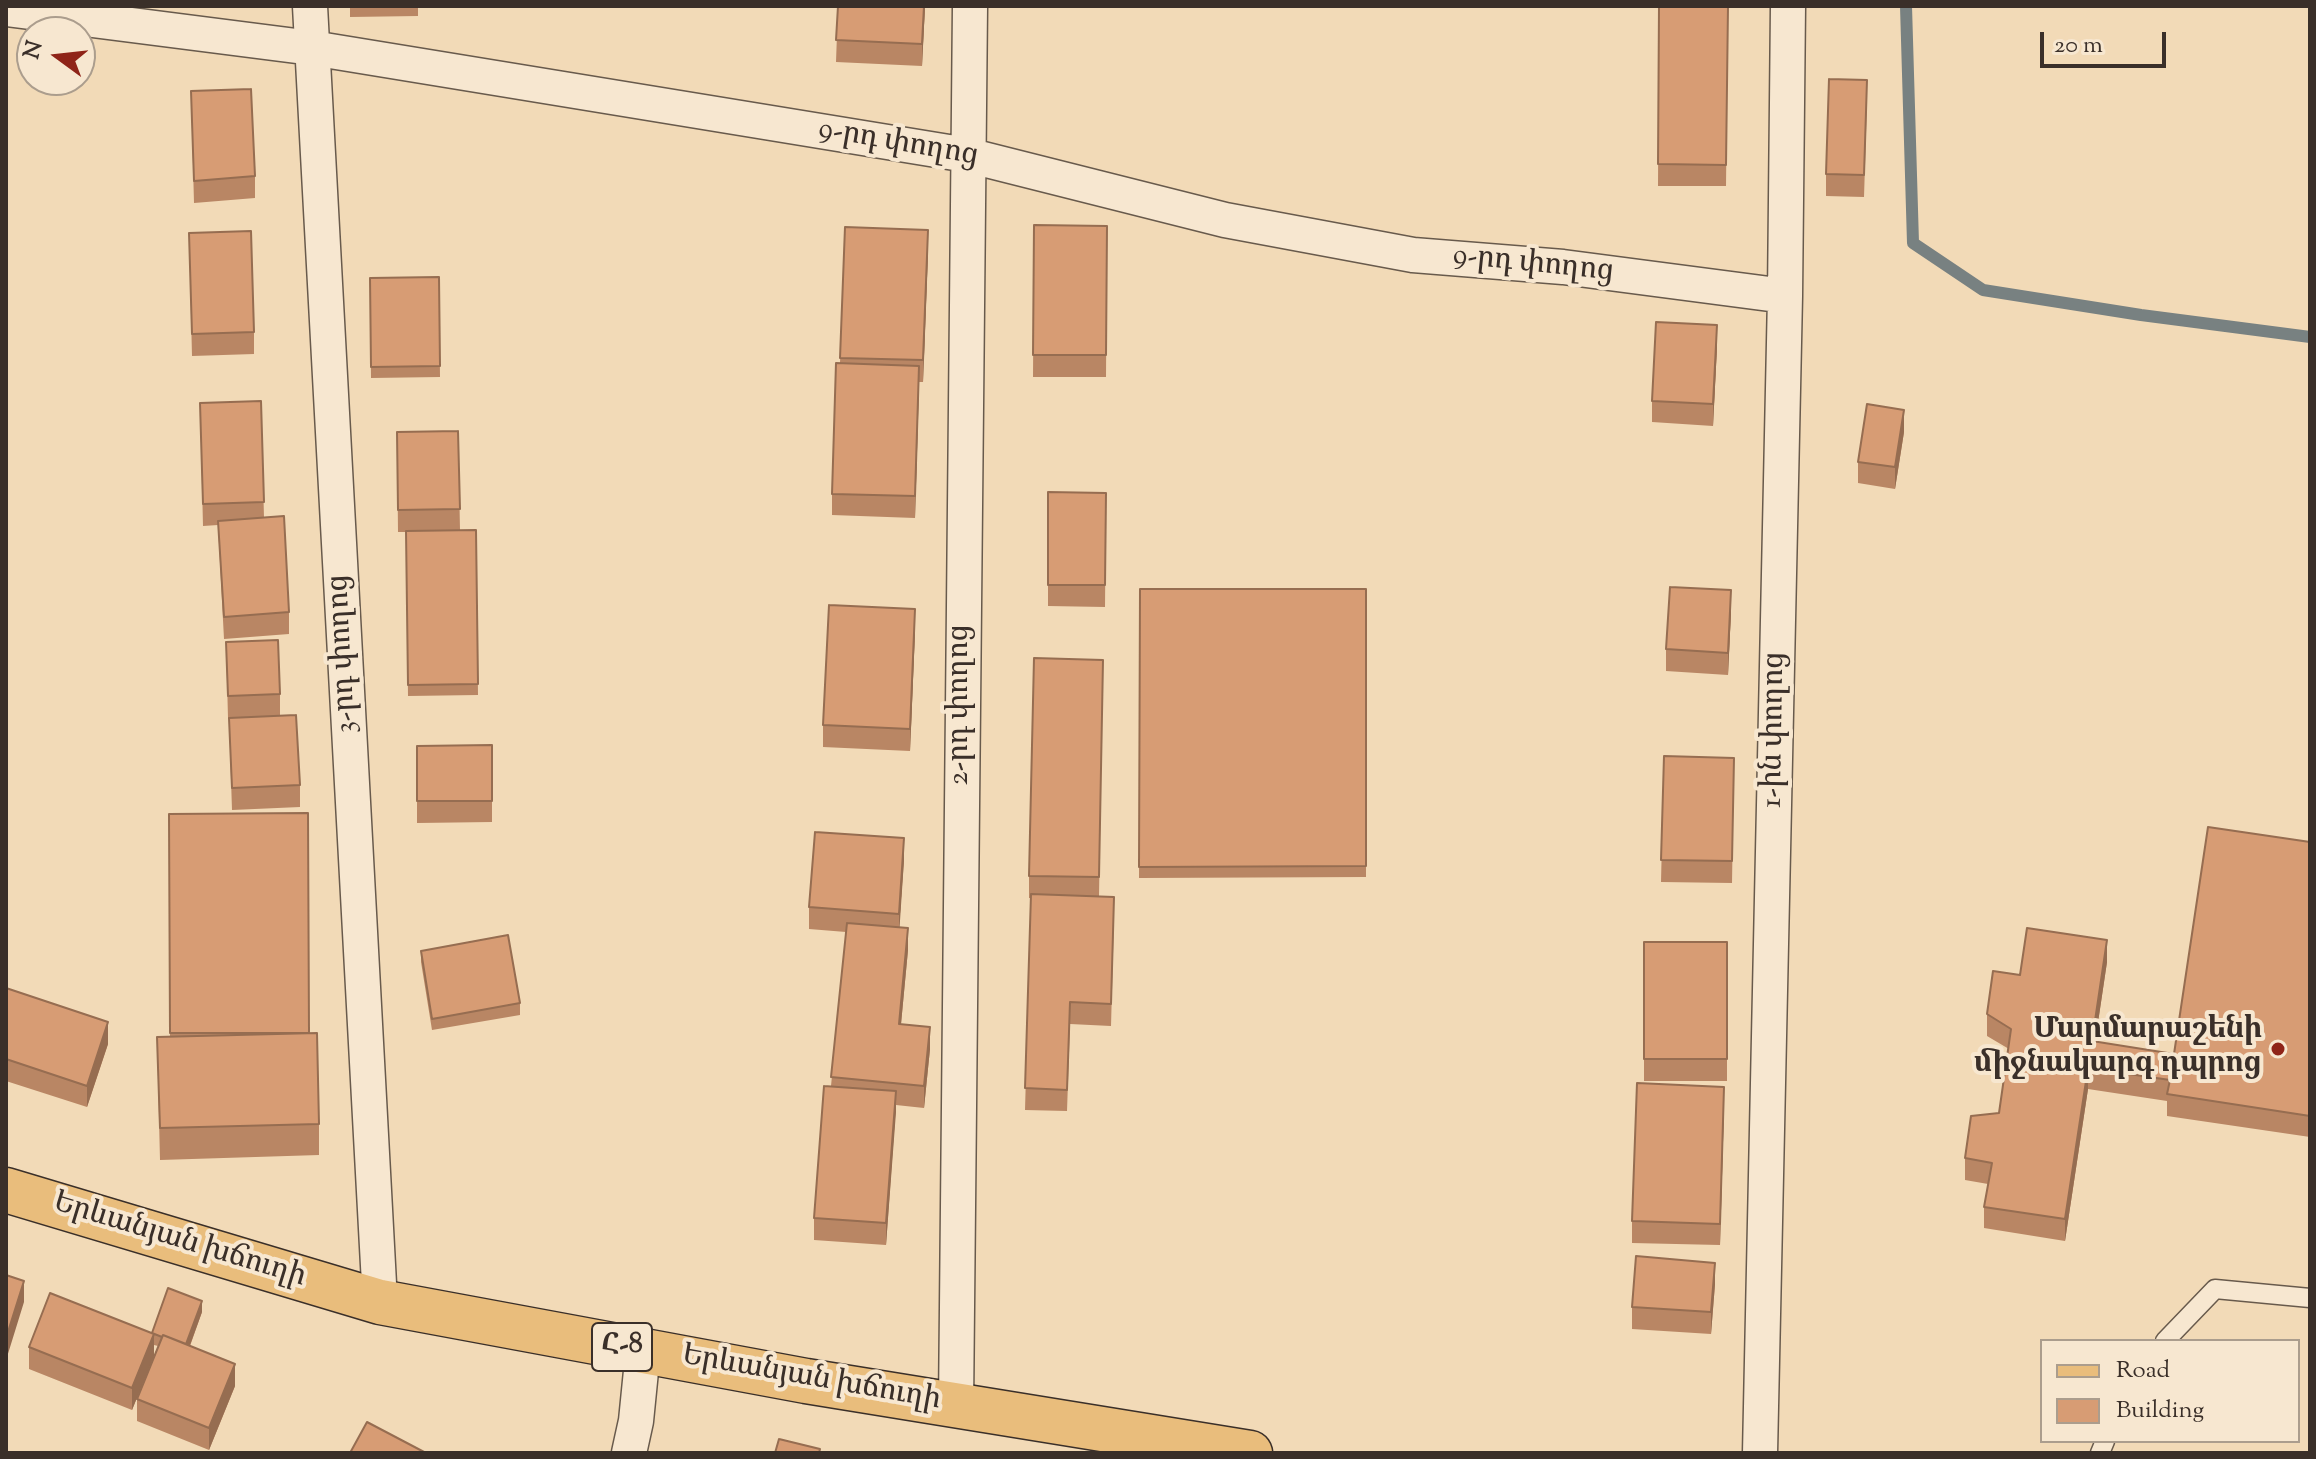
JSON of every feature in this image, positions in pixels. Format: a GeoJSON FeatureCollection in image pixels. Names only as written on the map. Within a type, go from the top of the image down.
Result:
{"type":"FeatureCollection","features":[{"type":"Feature","properties":{"kind":"main road","name":"Երևանյան խճուղի"},"geometry":{"type":"LineString","coordinates":[[6,1190],[380,1302],[806,1381],[1250,1453]]}},
{"type":"Feature","properties":{"kind":"street","name":"3-րդ փողոց"},"geometry":{"type":"LineString","coordinates":[[310,6],[380,1302]]}},
{"type":"Feature","properties":{"kind":"street","name":"2-րդ փողոց"},"geometry":{"type":"LineString","coordinates":[[956,1405],[970,6]]}},
{"type":"Feature","properties":{"kind":"street","name":"1-ին փողոց"},"geometry":{"type":"LineString","coordinates":[[1760,1453],[1785,296],[1788,6]]}},
{"type":"Feature","properties":{"kind":"street","name":"9-րդ փողոց"},"geometry":{"type":"LineString","coordinates":[[6,9],[312,48],[967,155],[1225,220],[1413,255],[1563,267],[1785,296]]}},
{"type":"Feature","properties":{"kind":"street"},"geometry":{"type":"LineString","coordinates":[[629,1453],[636,1421],[643,1351]]}},
{"type":"Feature","properties":{"kind":"lane"},"geometry":{"type":"LineString","coordinates":[[2167,1339],[2215,1289],[2310,1298]]}},
{"type":"Feature","properties":{"kind":"building"},"geometry":{"type":"Polygon","coordinates":[[[838,6],[924,6],[922,44],[836,40],[838,6]]]}},
{"type":"Feature","properties":{"kind":"building"},"geometry":{"type":"Polygon","coordinates":[[[1659,6],[1728,6],[1726,165],[1658,164],[1659,6]]]}},
{"type":"Feature","properties":{"kind":"building"},"geometry":{"type":"Polygon","coordinates":[[[1829,79],[1867,80],[1864,175],[1826,174],[1829,79]]]}},
{"type":"Feature","properties":{"kind":"building"},"geometry":{"type":"Polygon","coordinates":[[[251,89],[255,176],[194,181],[191,91],[251,89]]]}},
{"type":"Feature","properties":{"kind":"building"},"geometry":{"type":"Polygon","coordinates":[[[1034,225],[1107,226],[1106,355],[1033,355],[1034,225]]]}},
{"type":"Feature","properties":{"kind":"building"},"geometry":{"type":"Polygon","coordinates":[[[845,227],[928,230],[923,360],[840,358],[845,227]]]}},
{"type":"Feature","properties":{"kind":"building"},"geometry":{"type":"Polygon","coordinates":[[[251,231],[254,332],[192,334],[189,233],[251,231]]]}},
{"type":"Feature","properties":{"kind":"building"},"geometry":{"type":"Polygon","coordinates":[[[439,277],[440,366],[371,367],[370,278],[439,277]]]}},
{"type":"Feature","properties":{"kind":"building"},"geometry":{"type":"Polygon","coordinates":[[[1656,322],[1717,325],[1713,404],[1652,401],[1656,322]]]}},
{"type":"Feature","properties":{"kind":"building"},"geometry":{"type":"Polygon","coordinates":[[[836,363],[919,366],[915,496],[832,494],[836,363]]]}},
{"type":"Feature","properties":{"kind":"building"},"geometry":{"type":"Polygon","coordinates":[[[261,401],[264,502],[203,504],[200,403],[261,401]]]}},
{"type":"Feature","properties":{"kind":"building"},"geometry":{"type":"Polygon","coordinates":[[[1867,404],[1904,410],[1895,467],[1858,462],[1867,404]]]}},
{"type":"Feature","properties":{"kind":"building"},"geometry":{"type":"Polygon","coordinates":[[[458,431],[460,509],[398,510],[397,432],[458,431]]]}},
{"type":"Feature","properties":{"kind":"building"},"geometry":{"type":"Polygon","coordinates":[[[1048,492],[1106,493],[1105,585],[1048,585],[1048,492]]]}},
{"type":"Feature","properties":{"kind":"building"},"geometry":{"type":"Polygon","coordinates":[[[284,516],[289,612],[224,617],[218,521],[284,516]]]}},
{"type":"Feature","properties":{"kind":"building"},"geometry":{"type":"Polygon","coordinates":[[[476,530],[478,684],[408,685],[406,531],[476,530]]]}},
{"type":"Feature","properties":{"kind":"building"},"geometry":{"type":"Polygon","coordinates":[[[1670,587],[1731,590],[1728,653],[1666,649],[1670,587]]]}},
{"type":"Feature","properties":{"kind":"building"},"geometry":{"type":"Polygon","coordinates":[[[1140,589],[1366,589],[1366,866],[1139,867],[1140,589]]]}},
{"type":"Feature","properties":{"kind":"building"},"geometry":{"type":"Polygon","coordinates":[[[829,605],[915,609],[910,729],[823,725],[829,605]]]}},
{"type":"Feature","properties":{"kind":"building"},"geometry":{"type":"Polygon","coordinates":[[[278,640],[280,694],[228,696],[226,642],[278,640]]]}},
{"type":"Feature","properties":{"kind":"building"},"geometry":{"type":"Polygon","coordinates":[[[1034,658],[1103,660],[1099,877],[1029,876],[1034,658]]]}},
{"type":"Feature","properties":{"kind":"building"},"geometry":{"type":"Polygon","coordinates":[[[296,715],[300,785],[232,788],[229,718],[296,715]]]}},
{"type":"Feature","properties":{"kind":"building"},"geometry":{"type":"Polygon","coordinates":[[[492,745],[492,801],[417,801],[417,746],[492,745]]]}},
{"type":"Feature","properties":{"kind":"building"},"geometry":{"type":"Polygon","coordinates":[[[1664,756],[1734,758],[1732,861],[1661,860],[1664,756]]]}},
{"type":"Feature","properties":{"kind":"building"},"geometry":{"type":"Polygon","coordinates":[[[308,813],[309,1033],[170,1033],[169,814],[308,813]]]}},
{"type":"Feature","properties":{"kind":"building"},"geometry":{"type":"Polygon","coordinates":[[[2208,827],[2310,842],[2310,1116],[2167,1094],[2170,1080],[2088,1068],[2065,1219],[1984,1207],[1992,1163],[1965,1158],[1971,1116],[1999,1113],[2011,1029],[1987,1014],[1993,971],[2020,975],[2027,928],[2107,940],[2092,1041],[2174,1054],[2208,827]]]}},
{"type":"Feature","properties":{"kind":"building"},"geometry":{"type":"Polygon","coordinates":[[[815,832],[904,838],[899,914],[809,907],[815,832]]]}},
{"type":"Feature","properties":{"kind":"building"},"geometry":{"type":"Polygon","coordinates":[[[1031,894],[1114,897],[1111,1004],[1070,1002],[1067,1090],[1025,1088],[1031,894]]]}},
{"type":"Feature","properties":{"kind":"building"},"geometry":{"type":"Polygon","coordinates":[[[847,923],[908,928],[899,1024],[930,1027],[924,1086],[831,1077],[847,923]]]}},
{"type":"Feature","properties":{"kind":"building"},"geometry":{"type":"Polygon","coordinates":[[[508,935],[520,1003],[432,1019],[421,951],[508,935]]]}},
{"type":"Feature","properties":{"kind":"building"},"geometry":{"type":"Polygon","coordinates":[[[1644,942],[1727,942],[1727,1059],[1644,1059],[1644,942]]]}},
{"type":"Feature","properties":{"kind":"building"},"geometry":{"type":"Polygon","coordinates":[[[6,988],[108,1022],[87,1086],[6,1059],[6,988]]]}},
{"type":"Feature","properties":{"kind":"building"},"geometry":{"type":"Polygon","coordinates":[[[317,1033],[319,1124],[160,1128],[157,1037],[317,1033]]]}},
{"type":"Feature","properties":{"kind":"building"},"geometry":{"type":"Polygon","coordinates":[[[1637,1083],[1724,1087],[1720,1224],[1632,1221],[1637,1083]]]}},
{"type":"Feature","properties":{"kind":"building"},"geometry":{"type":"Polygon","coordinates":[[[824,1086],[896,1091],[886,1223],[814,1218],[824,1086]]]}},
{"type":"Feature","properties":{"kind":"building"},"geometry":{"type":"Polygon","coordinates":[[[1636,1256],[1715,1263],[1711,1312],[1632,1307],[1636,1256]]]}},
{"type":"Feature","properties":{"kind":"building"},"geometry":{"type":"Polygon","coordinates":[[[6,1275],[24,1281],[7,1335],[6,1335],[6,1275]]]}},
{"type":"Feature","properties":{"kind":"building"},"geometry":{"type":"Polygon","coordinates":[[[168,1288],[202,1301],[186,1344],[152,1333],[168,1288]]]}},
{"type":"Feature","properties":{"kind":"building"},"geometry":{"type":"Polygon","coordinates":[[[50,1293],[154,1334],[132,1388],[29,1347],[50,1293]]]}},
{"type":"Feature","properties":{"kind":"building"},"geometry":{"type":"Polygon","coordinates":[[[163,1335],[235,1364],[209,1428],[137,1399],[163,1335]]]}},
{"type":"Feature","properties":{"kind":"building"},"geometry":{"type":"Polygon","coordinates":[[[367,1422],[426,1453],[350,1453],[367,1422]]]}},
{"type":"Feature","properties":{"kind":"building"},"geometry":{"type":"Polygon","coordinates":[[[779,1439],[820,1449],[819,1453],[775,1453],[779,1439]]]}},
{"type":"Feature","properties":{"kind":"waterway"},"geometry":{"type":"LineString","coordinates":[[1906,6],[1913,243],[1983,290],[2310,337]]}},
{"type":"Feature","properties":{"kind":"place","name":"Մարմարաշենի միջնակարգ դպրոց"},"geometry":{"type":"Point","coordinates":[2278,1049]}}]}
